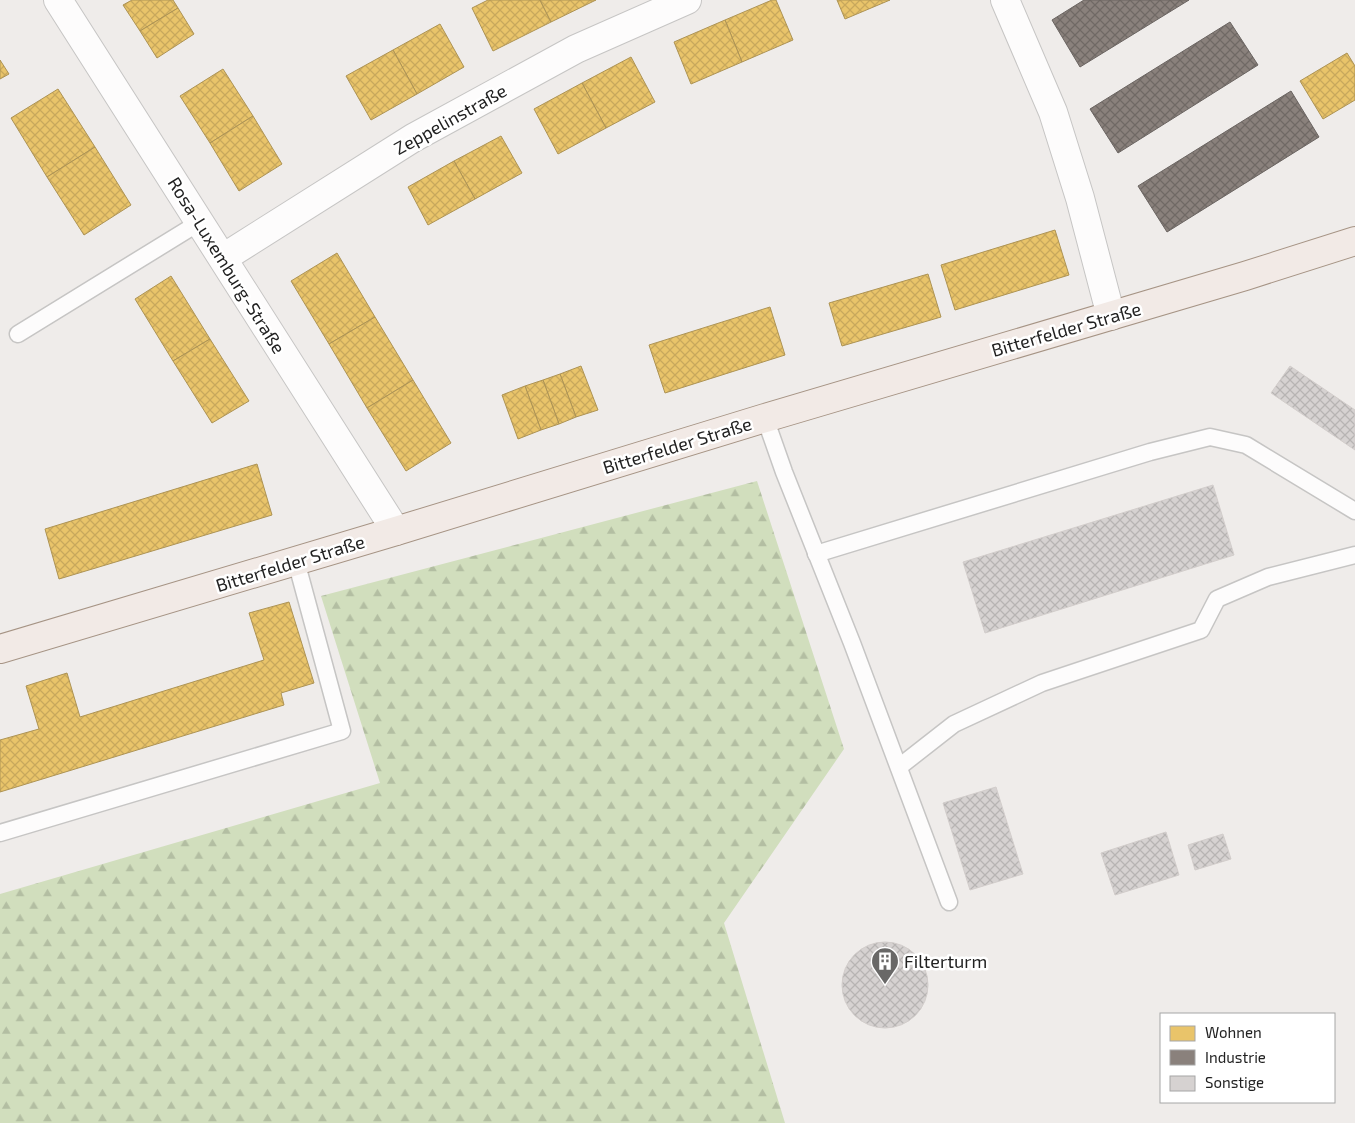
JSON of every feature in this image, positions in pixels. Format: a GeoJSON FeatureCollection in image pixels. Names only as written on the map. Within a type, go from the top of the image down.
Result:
{"type":"FeatureCollection","features":[{"type":"Feature","properties":{"kind":"main road","name":"Bitterfelder Straße"},"geometry":{"type":"LineString","coordinates":[[0,649],[1355,241]]}},
{"type":"Feature","properties":{"kind":"street","name":"Rosa-Luxemburg-Straße"},"geometry":{"type":"LineString","coordinates":[[58,0],[396,531]]}},
{"type":"Feature","properties":{"kind":"street","name":"Zeppelinstraße"},"geometry":{"type":"LineString","coordinates":[[223,258],[413,138],[576,49],[687,0]]}},
{"type":"Feature","properties":{"kind":"street"},"geometry":{"type":"LineString","coordinates":[[1005,0],[1053,112],[1080,198],[1111,316]]}},
{"type":"Feature","properties":{"kind":"lane"},"geometry":{"type":"LineString","coordinates":[[18,334],[200,222]]}},
{"type":"Feature","properties":{"kind":"lane"},"geometry":{"type":"LineString","coordinates":[[765,418],[784,472],[899,766],[949,902]]}},
{"type":"Feature","properties":{"kind":"lane"},"geometry":{"type":"LineString","coordinates":[[816,554],[1150,452],[1210,437],[1246,445],[1355,511]]}},
{"type":"Feature","properties":{"kind":"lane"},"geometry":{"type":"LineString","coordinates":[[899,766],[954,724],[1042,683],[1202,630],[1217,599],[1268,577],[1355,555]]}},
{"type":"Feature","properties":{"kind":"lane"},"geometry":{"type":"LineString","coordinates":[[0,833],[342,731],[296,561]]}},
{"type":"Feature","properties":{"kind":"green space"},"geometry":{"type":"Polygon","coordinates":[[[757,481],[844,749],[724,923],[785,1123],[0,1123],[0,894],[380,783],[321,596],[757,481]]]}},
{"type":"Feature","properties":{"kind":"building: Wohnen"},"geometry":{"type":"Polygon","coordinates":[[[132,0],[173,0],[178,8],[140,31],[123,5],[132,0]]]}},
{"type":"Feature","properties":{"kind":"building: Wohnen"},"geometry":{"type":"Polygon","coordinates":[[[488,0],[540,0],[551,22],[493,51],[472,8],[488,0]]]}},
{"type":"Feature","properties":{"kind":"building: Wohnen"},"geometry":{"type":"Polygon","coordinates":[[[540,0],[596,0],[551,22],[540,0]]]}},
{"type":"Feature","properties":{"kind":"building: Wohnen"},"geometry":{"type":"Polygon","coordinates":[[[776,0],[793,40],[742,62],[725,20],[776,0]]]}},
{"type":"Feature","properties":{"kind":"building: Wohnen"},"geometry":{"type":"Polygon","coordinates":[[[837,0],[890,0],[845,19],[837,0]]]}},
{"type":"Feature","properties":{"kind":"building: Wohnen"},"geometry":{"type":"Polygon","coordinates":[[[178,8],[194,34],[157,58],[140,31],[178,8]]]}},
{"type":"Feature","properties":{"kind":"building: Wohnen"},"geometry":{"type":"Polygon","coordinates":[[[725,20],[742,62],[691,84],[674,42],[725,20]]]}},
{"type":"Feature","properties":{"kind":"building: Wohnen"},"geometry":{"type":"Polygon","coordinates":[[[440,24],[464,67],[417,94],[393,50],[440,24]]]}},
{"type":"Feature","properties":{"kind":"building: Wohnen"},"geometry":{"type":"Polygon","coordinates":[[[393,50],[417,94],[371,120],[346,76],[393,50]]]}},
{"type":"Feature","properties":{"kind":"building: Wohnen"},"geometry":{"type":"Polygon","coordinates":[[[1347,53],[1355,66],[1355,100],[1323,119],[1300,81],[1347,53]]]}},
{"type":"Feature","properties":{"kind":"building: Wohnen"},"geometry":{"type":"Polygon","coordinates":[[[631,57],[655,102],[606,128],[582,83],[631,57]]]}},
{"type":"Feature","properties":{"kind":"building: Wohnen"},"geometry":{"type":"Polygon","coordinates":[[[0,60],[9,74],[0,79],[0,60]]]}},
{"type":"Feature","properties":{"kind":"building: Wohnen"},"geometry":{"type":"Polygon","coordinates":[[[223,69],[253,116],[210,143],[180,96],[223,69]]]}},
{"type":"Feature","properties":{"kind":"building: Wohnen"},"geometry":{"type":"Polygon","coordinates":[[[582,83],[606,128],[558,154],[534,109],[582,83]]]}},
{"type":"Feature","properties":{"kind":"building: Wohnen"},"geometry":{"type":"Polygon","coordinates":[[[58,89],[95,147],[47,177],[11,118],[58,89]]]}},
{"type":"Feature","properties":{"kind":"building: Wohnen"},"geometry":{"type":"Polygon","coordinates":[[[253,116],[282,164],[239,191],[210,143],[253,116]]]}},
{"type":"Feature","properties":{"kind":"building: Wohnen"},"geometry":{"type":"Polygon","coordinates":[[[501,136],[522,173],[475,199],[454,161],[501,136]]]}},
{"type":"Feature","properties":{"kind":"building: Wohnen"},"geometry":{"type":"Polygon","coordinates":[[[95,147],[131,205],[84,235],[47,177],[95,147]]]}},
{"type":"Feature","properties":{"kind":"building: Wohnen"},"geometry":{"type":"Polygon","coordinates":[[[454,161],[475,199],[428,225],[408,187],[454,161]]]}},
{"type":"Feature","properties":{"kind":"building: Wohnen"},"geometry":{"type":"Polygon","coordinates":[[[1055,230],[1069,275],[955,310],[941,265],[1055,230]]]}},
{"type":"Feature","properties":{"kind":"building: Wohnen"},"geometry":{"type":"Polygon","coordinates":[[[337,253],[375,317],[329,344],[291,281],[337,253]]]}},
{"type":"Feature","properties":{"kind":"building: Wohnen"},"geometry":{"type":"Polygon","coordinates":[[[928,274],[941,317],[842,346],[829,303],[928,274]]]}},
{"type":"Feature","properties":{"kind":"building: Wohnen"},"geometry":{"type":"Polygon","coordinates":[[[171,276],[210,339],[173,361],[135,299],[171,276]]]}},
{"type":"Feature","properties":{"kind":"building: Wohnen"},"geometry":{"type":"Polygon","coordinates":[[[770,307],[785,355],[665,393],[649,345],[770,307]]]}},
{"type":"Feature","properties":{"kind":"building: Wohnen"},"geometry":{"type":"Polygon","coordinates":[[[375,317],[413,380],[367,408],[329,344],[375,317]]]}},
{"type":"Feature","properties":{"kind":"building: Wohnen"},"geometry":{"type":"Polygon","coordinates":[[[210,339],[249,401],[212,423],[173,361],[210,339]]]}},
{"type":"Feature","properties":{"kind":"building: Wohnen"},"geometry":{"type":"Polygon","coordinates":[[[581,366],[598,410],[576,417],[560,374],[581,366]]]}},
{"type":"Feature","properties":{"kind":"building: Wohnen"},"geometry":{"type":"Polygon","coordinates":[[[560,374],[576,417],[559,424],[543,380],[560,374]]]}},
{"type":"Feature","properties":{"kind":"building: Wohnen"},"geometry":{"type":"Polygon","coordinates":[[[413,380],[451,443],[406,471],[367,408],[413,380]]]}},
{"type":"Feature","properties":{"kind":"building: Wohnen"},"geometry":{"type":"Polygon","coordinates":[[[543,380],[559,424],[541,430],[525,386],[543,380]]]}},
{"type":"Feature","properties":{"kind":"building: Wohnen"},"geometry":{"type":"Polygon","coordinates":[[[525,386],[541,430],[518,439],[502,395],[525,386]]]}},
{"type":"Feature","properties":{"kind":"building: Wohnen"},"geometry":{"type":"Polygon","coordinates":[[[257,464],[272,515],[59,579],[45,529],[257,464]]]}},
{"type":"Feature","properties":{"kind":"building: Wohnen"},"geometry":{"type":"Polygon","coordinates":[[[289,602],[314,683],[281,693],[284,705],[0,792],[0,740],[39,729],[26,686],[67,673],[80,717],[264,660],[249,613],[289,602]]]}},
{"type":"Feature","properties":{"kind":"building: Industrie"},"geometry":{"type":"Polygon","coordinates":[[[1084,0],[1189,0],[1080,67],[1052,20],[1084,0]]]}},
{"type":"Feature","properties":{"kind":"building: Industrie"},"geometry":{"type":"Polygon","coordinates":[[[1230,22],[1258,65],[1118,153],[1090,109],[1230,22]]]}},
{"type":"Feature","properties":{"kind":"building: Industrie"},"geometry":{"type":"Polygon","coordinates":[[[1291,91],[1319,137],[1167,232],[1138,186],[1291,91]]]}},
{"type":"Feature","properties":{"kind":"building: Sonstige"},"geometry":{"type":"Polygon","coordinates":[[[1290,366],[1355,410],[1355,450],[1271,393],[1290,366]]]}},
{"type":"Feature","properties":{"kind":"building: Sonstige"},"geometry":{"type":"Polygon","coordinates":[[[1213,485],[1234,555],[985,633],[963,562],[1213,485]]]}},
{"type":"Feature","properties":{"kind":"building: Sonstige"},"geometry":{"type":"Polygon","coordinates":[[[996,787],[1023,874],[970,890],[943,803],[996,787]]]}},
{"type":"Feature","properties":{"kind":"building: Sonstige"},"geometry":{"type":"Polygon","coordinates":[[[1166,832],[1179,875],[1115,895],[1101,853],[1166,832]]]}},
{"type":"Feature","properties":{"kind":"building: Sonstige"},"geometry":{"type":"Polygon","coordinates":[[[1223,834],[1231,859],[1195,870],[1188,845],[1223,834]]]}},
{"type":"Feature","properties":{"kind":"building: Sonstige","name":"Filterturm"},"geometry":{"type":"Polygon","coordinates":[[[885,942],[901,945],[909,949],[921,961],[925,969],[928,985],[925,1001],[921,1009],[909,1021],[901,1025],[885,1028],[869,1025],[861,1021],[849,1009],[845,1001],[842,985],[845,969],[849,961],[861,949],[869,945],[885,942]]]}},
{"type":"Feature","properties":{"kind":"place","name":"Filterturm"},"geometry":{"type":"Point","coordinates":[885,985]}}]}
